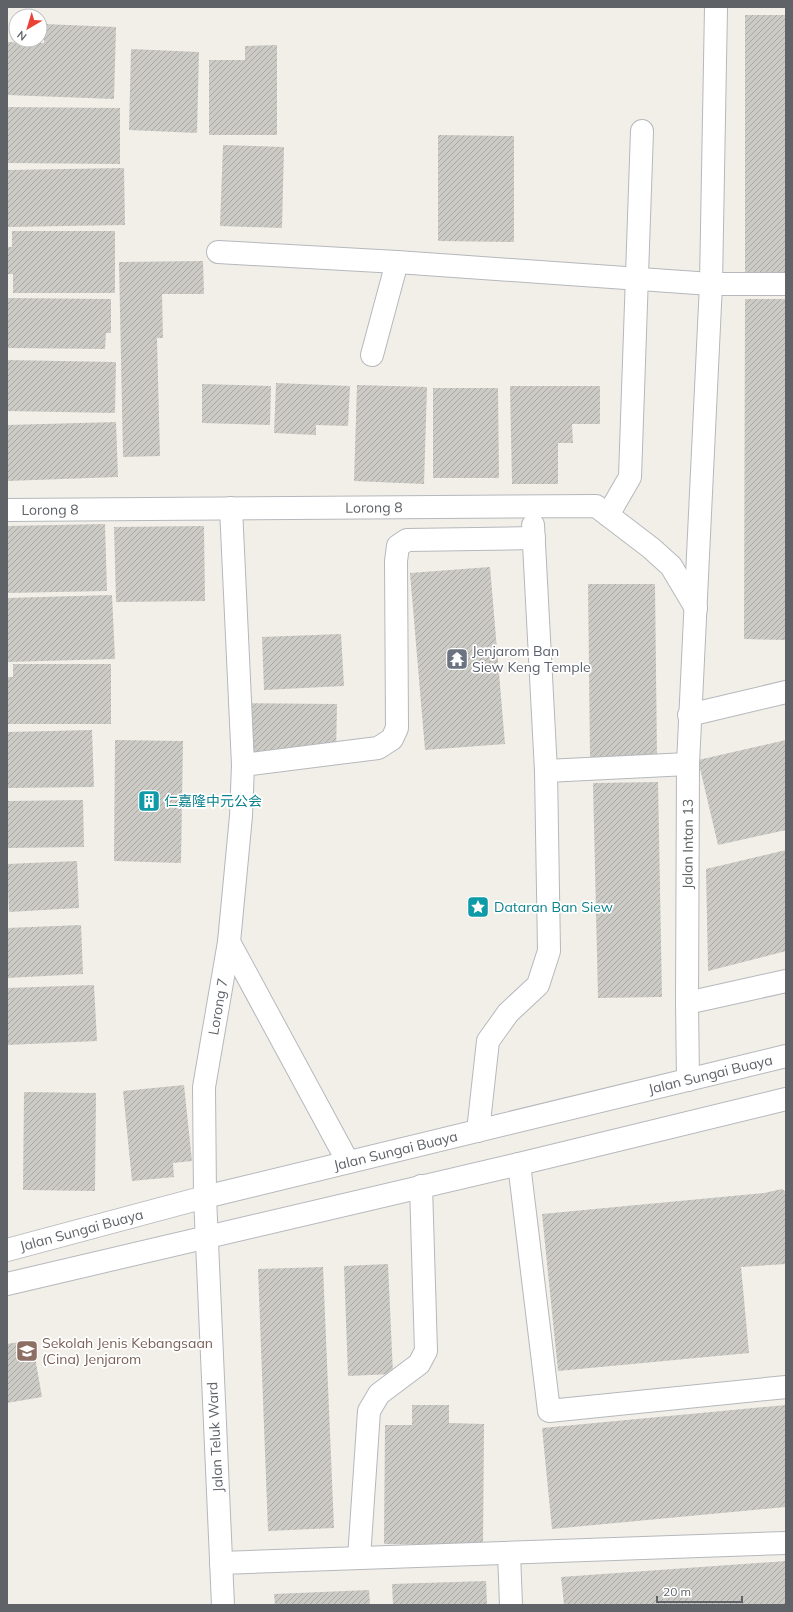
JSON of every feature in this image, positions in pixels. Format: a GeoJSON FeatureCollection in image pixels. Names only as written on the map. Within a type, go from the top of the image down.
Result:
{"type":"FeatureCollection","features":[{"type":"Feature","properties":{"kind":"street","name":"Jalan Intan 13"},"geometry":{"type":"LineString","coordinates":[[688,1080],[688,764],[711,284],[716,7]]}},
{"type":"Feature","properties":{"kind":"street"},"geometry":{"type":"LineString","coordinates":[[608,515],[630,477],[642,131]]}},
{"type":"Feature","properties":{"kind":"street"},"geometry":{"type":"LineString","coordinates":[[218,252],[397,262],[711,284],[786,284]]}},
{"type":"Feature","properties":{"kind":"street"},"geometry":{"type":"LineString","coordinates":[[372,356],[397,262]]}},
{"type":"Feature","properties":{"kind":"street","name":"Lorong 8"},"geometry":{"type":"LineString","coordinates":[[7,510],[596,506],[651,548],[671,566],[696,608]]}},
{"type":"Feature","properties":{"kind":"street"},"geometry":{"type":"LineString","coordinates":[[478,1131],[488,1041],[508,1013],[538,985],[549,951],[546,771],[532,507]]}},
{"type":"Feature","properties":{"kind":"street","name":"Lorong 7"},"geometry":{"type":"LineString","coordinates":[[205,1197],[204,1087],[229,942],[241,816],[243,765],[231,508]]}},
{"type":"Feature","properties":{"kind":"street"},"geometry":{"type":"LineString","coordinates":[[243,765],[378,748],[392,739],[397,728],[396,561],[398,546],[407,540],[534,538]]}},
{"type":"Feature","properties":{"kind":"street"},"geometry":{"type":"LineString","coordinates":[[690,715],[786,692]]}},
{"type":"Feature","properties":{"kind":"street"},"geometry":{"type":"LineString","coordinates":[[546,771],[688,764]]}},
{"type":"Feature","properties":{"kind":"street"},"geometry":{"type":"LineString","coordinates":[[229,942],[348,1162]]}},
{"type":"Feature","properties":{"kind":"street"},"geometry":{"type":"LineString","coordinates":[[687,1003],[786,981]]}},
{"type":"Feature","properties":{"kind":"street","name":"Jalan Sungai Buaya"},"geometry":{"type":"LineString","coordinates":[[7,1250],[205,1197],[786,1056]]}},
{"type":"Feature","properties":{"kind":"street"},"geometry":{"type":"LineString","coordinates":[[7,1284],[519,1164],[786,1099]]}},
{"type":"Feature","properties":{"kind":"street"},"geometry":{"type":"LineString","coordinates":[[519,1164],[549,1411],[786,1387]]}},
{"type":"Feature","properties":{"kind":"street"},"geometry":{"type":"LineString","coordinates":[[359,1558],[369,1411],[379,1394],[419,1364],[426,1351],[421,1186]]}},
{"type":"Feature","properties":{"kind":"street","name":"Jalan Teluk Ward"},"geometry":{"type":"LineString","coordinates":[[205,1197],[223,1605]]}},
{"type":"Feature","properties":{"kind":"street"},"geometry":{"type":"LineString","coordinates":[[221,1563],[786,1543]]}},
{"type":"Feature","properties":{"kind":"street"},"geometry":{"type":"LineString","coordinates":[[509,1553],[512,1605]]}},
{"type":"Feature","properties":{"kind":"building"},"geometry":{"type":"Polygon","coordinates":[[[745,15],[786,15],[786,276],[745,276],[745,15]]]}},
{"type":"Feature","properties":{"kind":"building"},"geometry":{"type":"Polygon","coordinates":[[[48,24],[116,27],[114,99],[7,95],[7,42],[8,48],[48,48],[48,24]]]}},
{"type":"Feature","properties":{"kind":"building"},"geometry":{"type":"Polygon","coordinates":[[[277,45],[277,135],[209,135],[209,60],[245,60],[245,46],[277,45]]]}},
{"type":"Feature","properties":{"kind":"building"},"geometry":{"type":"Polygon","coordinates":[[[131,49],[199,52],[197,133],[129,130],[131,49]]]}},
{"type":"Feature","properties":{"kind":"building"},"geometry":{"type":"Polygon","coordinates":[[[7,107],[120,108],[120,164],[7,163],[7,107]]]}},
{"type":"Feature","properties":{"kind":"building"},"geometry":{"type":"Polygon","coordinates":[[[438,135],[514,136],[514,242],[438,241],[438,135]]]}},
{"type":"Feature","properties":{"kind":"building"},"geometry":{"type":"Polygon","coordinates":[[[223,145],[284,147],[282,228],[220,226],[223,145]]]}},
{"type":"Feature","properties":{"kind":"building"},"geometry":{"type":"Polygon","coordinates":[[[124,168],[125,225],[8,227],[7,170],[124,168]]]}},
{"type":"Feature","properties":{"kind":"building"},"geometry":{"type":"Polygon","coordinates":[[[12,231],[115,231],[115,293],[13,293],[13,274],[7,274],[7,247],[12,247],[12,231]]]}},
{"type":"Feature","properties":{"kind":"building"},"geometry":{"type":"Polygon","coordinates":[[[203,261],[204,294],[162,294],[163,338],[157,338],[160,456],[123,457],[119,262],[203,261]]]}},
{"type":"Feature","properties":{"kind":"building"},"geometry":{"type":"Polygon","coordinates":[[[7,298],[111,299],[111,333],[106,333],[105,349],[7,348],[7,298]]]}},
{"type":"Feature","properties":{"kind":"building"},"geometry":{"type":"Polygon","coordinates":[[[745,299],[786,299],[786,640],[744,639],[745,299]]]}},
{"type":"Feature","properties":{"kind":"building"},"geometry":{"type":"Polygon","coordinates":[[[7,360],[116,362],[115,413],[7,411],[7,360]]]}},
{"type":"Feature","properties":{"kind":"building"},"geometry":{"type":"Polygon","coordinates":[[[276,383],[350,386],[348,426],[316,425],[316,435],[274,433],[276,383]]]}},
{"type":"Feature","properties":{"kind":"building"},"geometry":{"type":"Polygon","coordinates":[[[202,384],[271,386],[270,425],[202,423],[202,384]]]}},
{"type":"Feature","properties":{"kind":"building"},"geometry":{"type":"Polygon","coordinates":[[[357,385],[427,387],[424,484],[354,481],[357,385]]]}},
{"type":"Feature","properties":{"kind":"building"},"geometry":{"type":"Polygon","coordinates":[[[510,386],[600,386],[600,424],[572,424],[573,443],[558,443],[558,484],[512,484],[510,386]]]}},
{"type":"Feature","properties":{"kind":"building"},"geometry":{"type":"Polygon","coordinates":[[[433,388],[498,388],[499,478],[433,478],[433,388]]]}},
{"type":"Feature","properties":{"kind":"building"},"geometry":{"type":"Polygon","coordinates":[[[116,422],[118,477],[7,481],[7,425],[116,422]]]}},
{"type":"Feature","properties":{"kind":"building"},"geometry":{"type":"Polygon","coordinates":[[[105,524],[107,591],[7,593],[7,526],[105,524]]]}},
{"type":"Feature","properties":{"kind":"building"},"geometry":{"type":"Polygon","coordinates":[[[204,526],[205,601],[116,602],[114,527],[204,526]]]}},
{"type":"Feature","properties":{"kind":"building","name":"Jenjarom Ban Siew Keng Temple"},"geometry":{"type":"Polygon","coordinates":[[[490,567],[505,744],[425,750],[410,573],[490,567]]]}},
{"type":"Feature","properties":{"kind":"building"},"geometry":{"type":"Polygon","coordinates":[[[588,584],[655,584],[657,757],[590,757],[588,584]]]}},
{"type":"Feature","properties":{"kind":"building"},"geometry":{"type":"Polygon","coordinates":[[[112,595],[115,659],[7,662],[7,598],[112,595]]]}},
{"type":"Feature","properties":{"kind":"building"},"geometry":{"type":"Polygon","coordinates":[[[341,634],[344,686],[264,690],[262,637],[341,634]]]}},
{"type":"Feature","properties":{"kind":"building"},"geometry":{"type":"Polygon","coordinates":[[[13,664],[111,664],[111,724],[7,724],[7,677],[13,677],[13,664]]]}},
{"type":"Feature","properties":{"kind":"building"},"geometry":{"type":"Polygon","coordinates":[[[233,703],[337,704],[336,756],[232,755],[233,703]]]}},
{"type":"Feature","properties":{"kind":"building"},"geometry":{"type":"Polygon","coordinates":[[[92,730],[94,787],[7,788],[7,732],[92,730]]]}},
{"type":"Feature","properties":{"kind":"building","name":"仁嘉隆中元公会"},"geometry":{"type":"Polygon","coordinates":[[[115,740],[183,741],[181,863],[114,861],[115,740]]]}},
{"type":"Feature","properties":{"kind":"building"},"geometry":{"type":"Polygon","coordinates":[[[786,740],[786,830],[718,845],[698,760],[786,740]]]}},
{"type":"Feature","properties":{"kind":"building"},"geometry":{"type":"Polygon","coordinates":[[[658,782],[662,997],[598,998],[593,783],[658,782]]]}},
{"type":"Feature","properties":{"kind":"building"},"geometry":{"type":"Polygon","coordinates":[[[83,800],[84,847],[7,848],[7,801],[83,800]]]}},
{"type":"Feature","properties":{"kind":"building"},"geometry":{"type":"Polygon","coordinates":[[[786,850],[786,951],[708,971],[706,869],[786,850]]]}},
{"type":"Feature","properties":{"kind":"building"},"geometry":{"type":"Polygon","coordinates":[[[77,861],[79,908],[9,912],[7,864],[77,861]]]}},
{"type":"Feature","properties":{"kind":"building"},"geometry":{"type":"Polygon","coordinates":[[[81,925],[83,974],[7,978],[7,928],[81,925]]]}},
{"type":"Feature","properties":{"kind":"building"},"geometry":{"type":"Polygon","coordinates":[[[94,985],[97,1041],[7,1045],[7,988],[94,985]]]}},
{"type":"Feature","properties":{"kind":"building"},"geometry":{"type":"Polygon","coordinates":[[[184,1085],[192,1161],[173,1163],[174,1177],[132,1181],[123,1091],[184,1085]]]}},
{"type":"Feature","properties":{"kind":"building"},"geometry":{"type":"Polygon","coordinates":[[[24,1092],[96,1093],[95,1191],[23,1190],[24,1092]]]}},
{"type":"Feature","properties":{"kind":"building"},"geometry":{"type":"Polygon","coordinates":[[[782,1189],[786,1192],[786,1264],[741,1267],[749,1353],[558,1371],[542,1214],[764,1193],[782,1189]]]}},
{"type":"Feature","properties":{"kind":"building"},"geometry":{"type":"Polygon","coordinates":[[[388,1264],[393,1374],[348,1376],[344,1266],[388,1264]]]}},
{"type":"Feature","properties":{"kind":"building"},"geometry":{"type":"Polygon","coordinates":[[[323,1267],[334,1528],[268,1531],[258,1269],[323,1267]]]}},
{"type":"Feature","properties":{"kind":"building"},"geometry":{"type":"Polygon","coordinates":[[[32,1340],[42,1397],[7,1403],[7,1344],[32,1340]]]}},
{"type":"Feature","properties":{"kind":"building"},"geometry":{"type":"Polygon","coordinates":[[[412,1405],[449,1405],[449,1423],[484,1424],[483,1545],[384,1544],[385,1425],[412,1425],[412,1405]]]}},
{"type":"Feature","properties":{"kind":"building"},"geometry":{"type":"Polygon","coordinates":[[[786,1405],[786,1507],[552,1529],[542,1428],[786,1405]]]}},
{"type":"Feature","properties":{"kind":"building"},"geometry":{"type":"Polygon","coordinates":[[[786,1561],[786,1605],[564,1605],[561,1577],[786,1561]]]}},
{"type":"Feature","properties":{"kind":"building"},"geometry":{"type":"Polygon","coordinates":[[[486,1581],[487,1605],[393,1605],[392,1584],[486,1581]]]}},
{"type":"Feature","properties":{"kind":"building"},"geometry":{"type":"Polygon","coordinates":[[[369,1590],[370,1605],[275,1605],[274,1594],[369,1590]]]}},
{"type":"Feature","properties":{"kind":"place","name":"Jenjarom Ban Siew Keng Temple"},"geometry":{"type":"Point","coordinates":[457,659]}},
{"type":"Feature","properties":{"kind":"place","name":"仁嘉隆中元公会"},"geometry":{"type":"Point","coordinates":[149,801]}},
{"type":"Feature","properties":{"kind":"place","name":"Dataran Ban Siew"},"geometry":{"type":"Point","coordinates":[478,907]}},
{"type":"Feature","properties":{"kind":"place","name":"Sekolah Jenis Kebangsaan (Cina) Jenjarom"},"geometry":{"type":"Point","coordinates":[27,1351]}}]}
